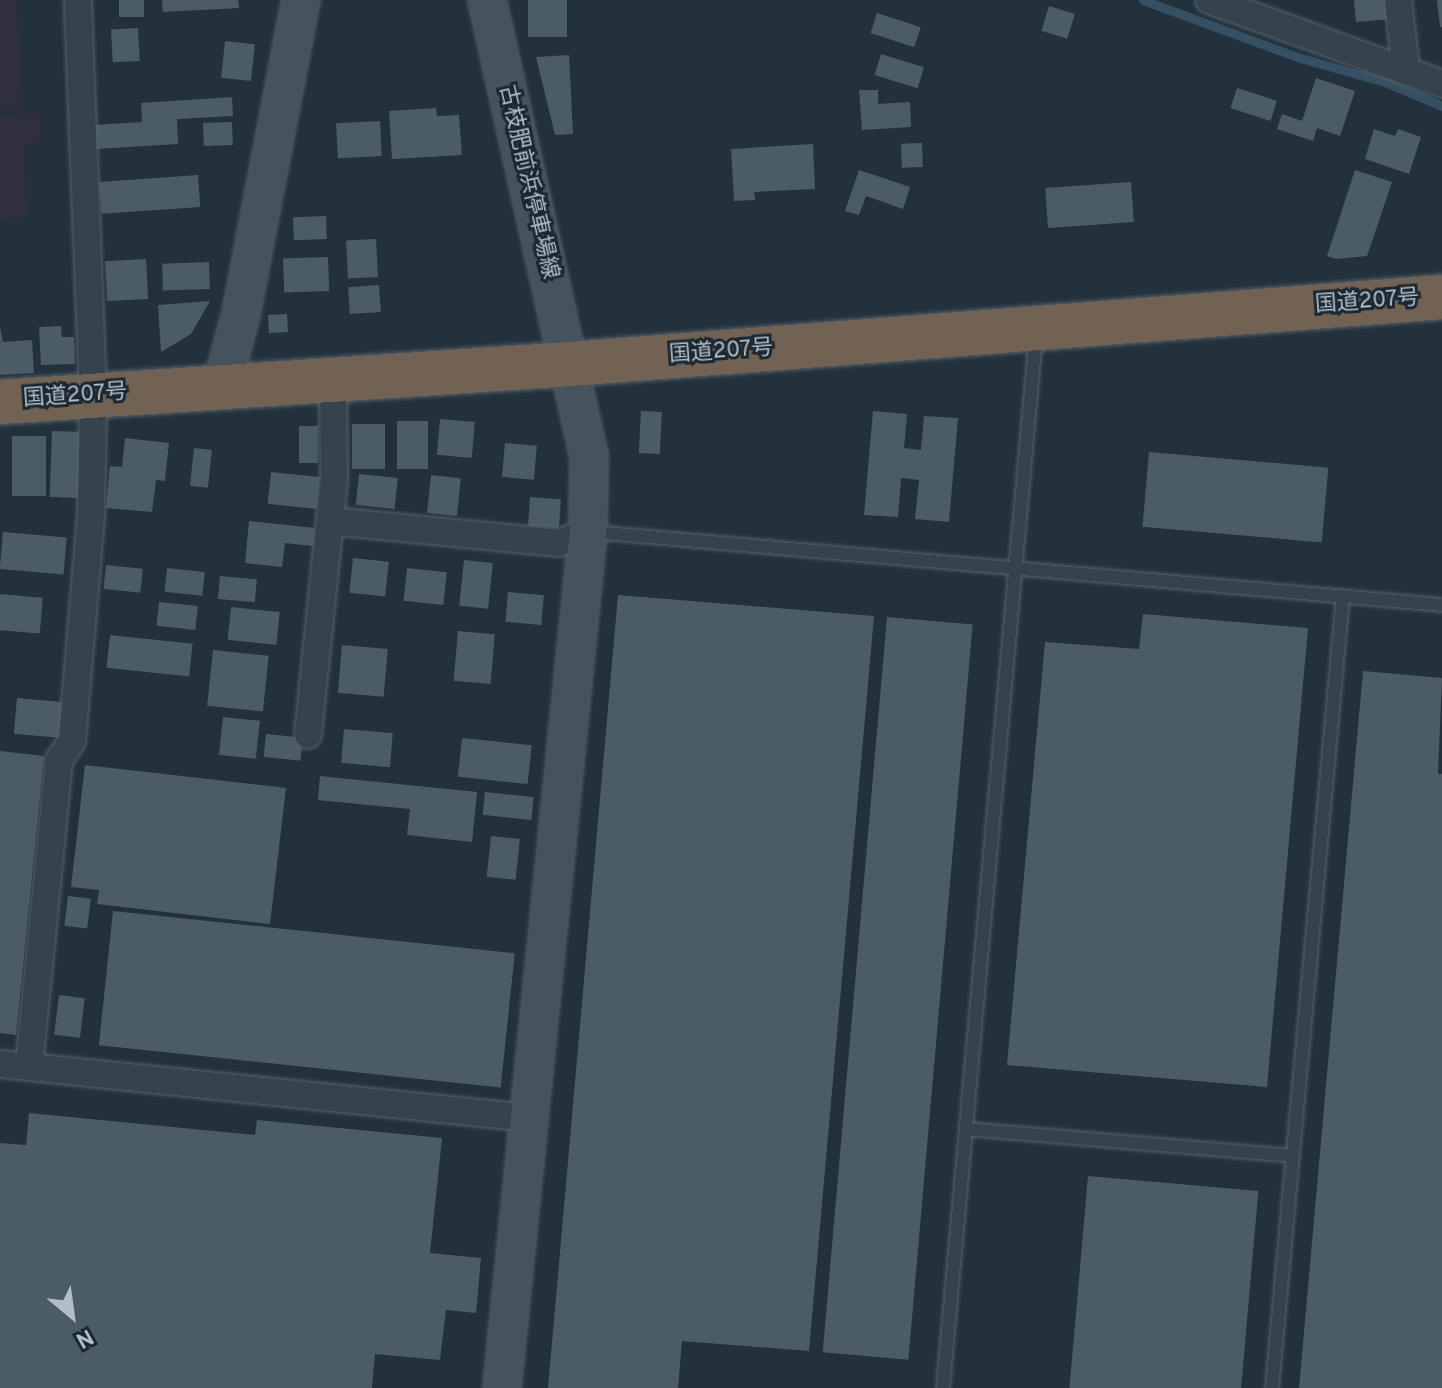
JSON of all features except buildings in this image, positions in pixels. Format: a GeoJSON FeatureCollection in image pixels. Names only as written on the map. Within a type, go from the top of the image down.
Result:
{"type":"FeatureCollection","features":[{"type":"Feature","properties":{"kind":"highway","name":"国道207号"},"geometry":{"type":"LineString","coordinates":[[0,402],[570,364],[1442,297]]}},
{"type":"Feature","properties":{"kind":"street"},"geometry":{"type":"LineString","coordinates":[[29,1067],[59,760],[72,741],[91,514],[93,395],[78,0]]}},
{"type":"Feature","properties":{"kind":"street"},"geometry":{"type":"LineString","coordinates":[[222,385],[241,314],[301,0]]}},
{"type":"Feature","properties":{"kind":"street","name":"古枝肥前浜停車場線"},"geometry":{"type":"LineString","coordinates":[[487,0],[589,455],[588,531],[502,1388]]}},
{"type":"Feature","properties":{"kind":"street"},"geometry":{"type":"LineString","coordinates":[[1209,0],[1442,84]]}},
{"type":"Feature","properties":{"kind":"street"},"geometry":{"type":"LineString","coordinates":[[1398,0],[1406,69]]}},
{"type":"Feature","properties":{"kind":"street"},"geometry":{"type":"LineString","coordinates":[[308,735],[334,477],[333,378]]}},
{"type":"Feature","properties":{"kind":"street"},"geometry":{"type":"LineString","coordinates":[[330,521],[559,543],[588,531]]}},
{"type":"Feature","properties":{"kind":"street"},"geometry":{"type":"LineString","coordinates":[[0,1064],[529,1118]]}},
{"type":"Feature","properties":{"kind":"lane"},"geometry":{"type":"LineString","coordinates":[[943,1388],[1036,328]]}},
{"type":"Feature","properties":{"kind":"lane"},"geometry":{"type":"LineString","coordinates":[[588,531],[1442,605]]}},
{"type":"Feature","properties":{"kind":"lane"},"geometry":{"type":"LineString","coordinates":[[1272,1388],[1343,596]]}},
{"type":"Feature","properties":{"kind":"lane"},"geometry":{"type":"LineString","coordinates":[[966,1129],[1293,1156]]}},
{"type":"Feature","properties":{"kind":"shaded area"},"geometry":{"type":"Polygon","coordinates":[[[0,0],[17,0],[23,110],[0,111],[0,0]]]}},
{"type":"Feature","properties":{"kind":"shaded area"},"geometry":{"type":"Polygon","coordinates":[[[41,113],[42,142],[24,144],[28,218],[0,219],[0,115],[41,113]]]}},
{"type":"Feature","properties":{"kind":"waterway"},"geometry":{"type":"LineString","coordinates":[[1143,0],[1297,57],[1385,82],[1442,106]]}}]}
